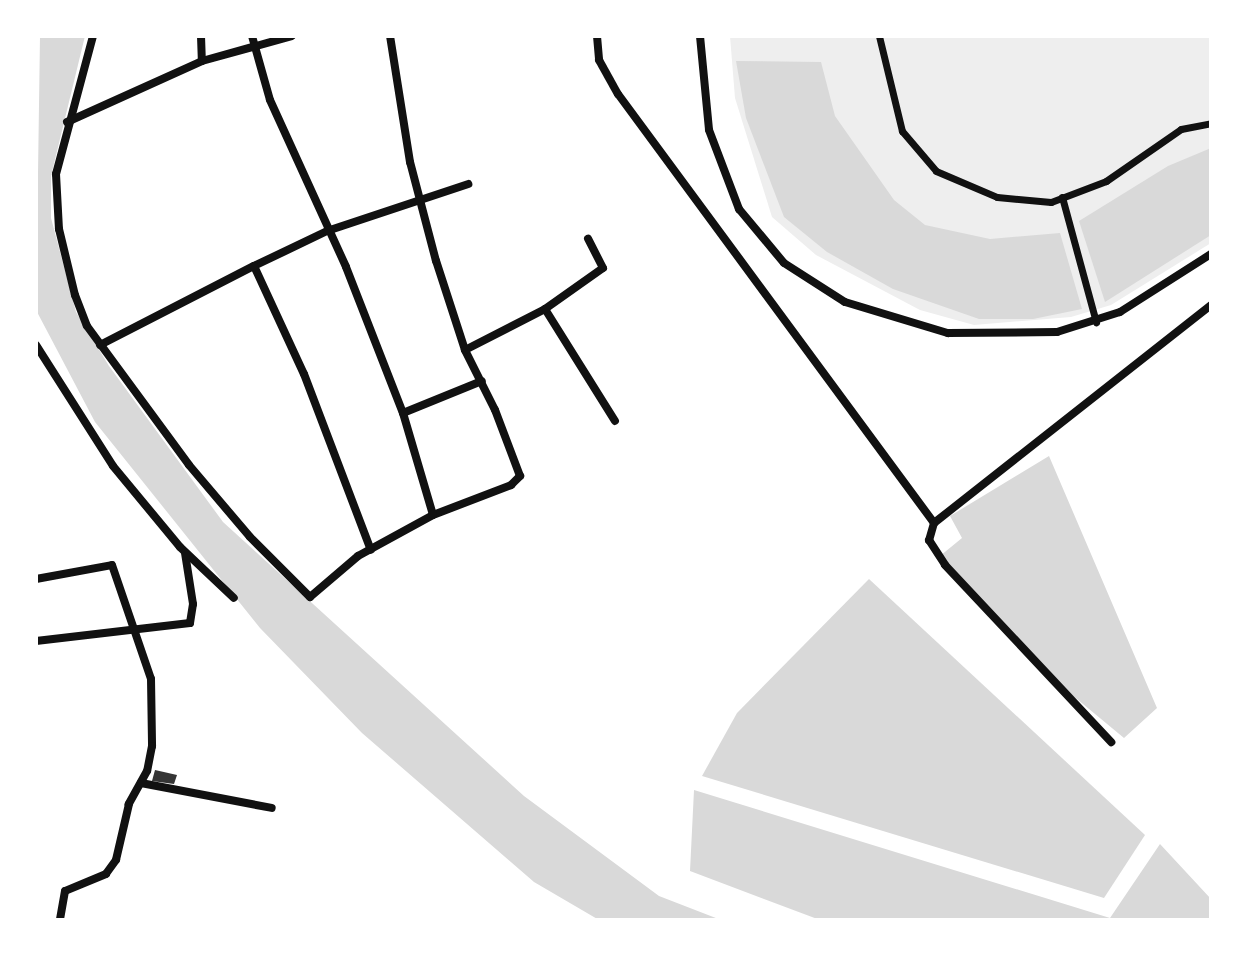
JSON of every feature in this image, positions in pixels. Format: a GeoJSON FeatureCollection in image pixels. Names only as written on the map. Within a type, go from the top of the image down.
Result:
{"type":"FeatureCollection","features":[{"type":"Feature","properties":{"kind":"street"},"geometry":{"type":"LineString","coordinates":[[93,36],[67,122],[56,174],[59,229],[75,295],[100,345],[189,465],[250,537],[310,597],[371,550],[433,515],[518,481],[507,436],[465,350],[422,202],[390,36]]}},
{"type":"Feature","properties":{"kind":"street"},"geometry":{"type":"LineString","coordinates":[[201,36],[202,61]]}},
{"type":"Feature","properties":{"kind":"street"},"geometry":{"type":"LineString","coordinates":[[252,36],[270,100],[403,413],[433,515]]}},
{"type":"Feature","properties":{"kind":"street"},"geometry":{"type":"LineString","coordinates":[[67,122],[202,61],[292,36]]}},
{"type":"Feature","properties":{"kind":"street"},"geometry":{"type":"LineString","coordinates":[[597,36],[599,60],[618,94],[934,523]]}},
{"type":"Feature","properties":{"kind":"street"},"geometry":{"type":"LineString","coordinates":[[700,36],[706,112],[729,189],[752,228],[800,276],[845,302],[931,330],[1033,335],[1096,322],[1136,303],[1211,254]]}},
{"type":"Feature","properties":{"kind":"street"},"geometry":{"type":"LineString","coordinates":[[879,36],[902,131],[936,171],[997,197],[1051,202],[1106,181],[1181,129],[1211,123]]}},
{"type":"Feature","properties":{"kind":"street"},"geometry":{"type":"LineString","coordinates":[[100,345],[327,231],[422,202],[468,184]]}},
{"type":"Feature","properties":{"kind":"street"},"geometry":{"type":"LineString","coordinates":[[1062,197],[1066,221],[1096,322]]}},
{"type":"Feature","properties":{"kind":"street"},"geometry":{"type":"LineString","coordinates":[[465,350],[545,309],[603,268],[588,239]]}},
{"type":"Feature","properties":{"kind":"street"},"geometry":{"type":"LineString","coordinates":[[254,266],[304,374],[371,550]]}},
{"type":"Feature","properties":{"kind":"street"},"geometry":{"type":"LineString","coordinates":[[1111,742],[945,565],[929,540],[934,523],[1211,305]]}},
{"type":"Feature","properties":{"kind":"street"},"geometry":{"type":"LineString","coordinates":[[545,309],[615,421]]}},
{"type":"Feature","properties":{"kind":"street"},"geometry":{"type":"LineString","coordinates":[[36,345],[113,466],[185,551],[234,598]]}},
{"type":"Feature","properties":{"kind":"street"},"geometry":{"type":"LineString","coordinates":[[403,413],[482,381]]}},
{"type":"Feature","properties":{"kind":"street"},"geometry":{"type":"LineString","coordinates":[[36,641],[132,627],[185,626],[192,620],[185,551]]}},
{"type":"Feature","properties":{"kind":"street"},"geometry":{"type":"LineString","coordinates":[[36,579],[110,564],[151,679],[152,746],[141,783],[129,804],[116,860],[106,874],[65,891],[60,920]]}},
{"type":"Feature","properties":{"kind":"street"},"geometry":{"type":"LineString","coordinates":[[141,783],[272,808]]}},
{"type":"Feature","properties":{"kind":"shaded area"},"geometry":{"type":"Polygon","coordinates":[[[40,36],[85,36],[51,176],[51,218],[76,312],[109,366],[223,522],[524,796],[659,896],[721,920],[599,920],[534,882],[362,733],[260,628],[95,422],[36,310],[40,36]]]}},
{"type":"Feature","properties":{"kind":"shaded area"},"geometry":{"type":"Polygon","coordinates":[[[730,36],[1211,36],[1211,243],[1111,305],[1071,317],[974,325],[920,310],[816,255],[772,217],[735,98],[730,36]]]}},
{"type":"Feature","properties":{"kind":"shaded area"},"geometry":{"type":"Polygon","coordinates":[[[736,61],[821,62],[835,116],[894,200],[925,225],[990,239],[1060,233],[1082,309],[1033,319],[979,319],[893,289],[827,252],[784,217],[746,118],[736,61]]]}},
{"type":"Feature","properties":{"kind":"shaded area"},"geometry":{"type":"Polygon","coordinates":[[[1211,148],[1211,235],[1105,302],[1079,221],[1168,166],[1211,148]]]}},
{"type":"Feature","properties":{"kind":"shaded area"},"geometry":{"type":"Polygon","coordinates":[[[1049,456],[1157,708],[1124,738],[1048,675],[940,556],[962,538],[950,516],[1049,456]]]}},
{"type":"Feature","properties":{"kind":"shaded area"},"geometry":{"type":"Polygon","coordinates":[[[869,579],[1145,835],[1104,898],[702,776],[737,713],[869,579]]]}},
{"type":"Feature","properties":{"kind":"shaded area"},"geometry":{"type":"Polygon","coordinates":[[[694,790],[1110,918],[1160,844],[1211,899],[1211,920],[820,920],[690,871],[694,790]]]}},
{"type":"Feature","properties":{"kind":"building"},"geometry":{"type":"Polygon","coordinates":[[[155,770],[177,775],[174,784],[152,781],[155,770]]]}}]}
